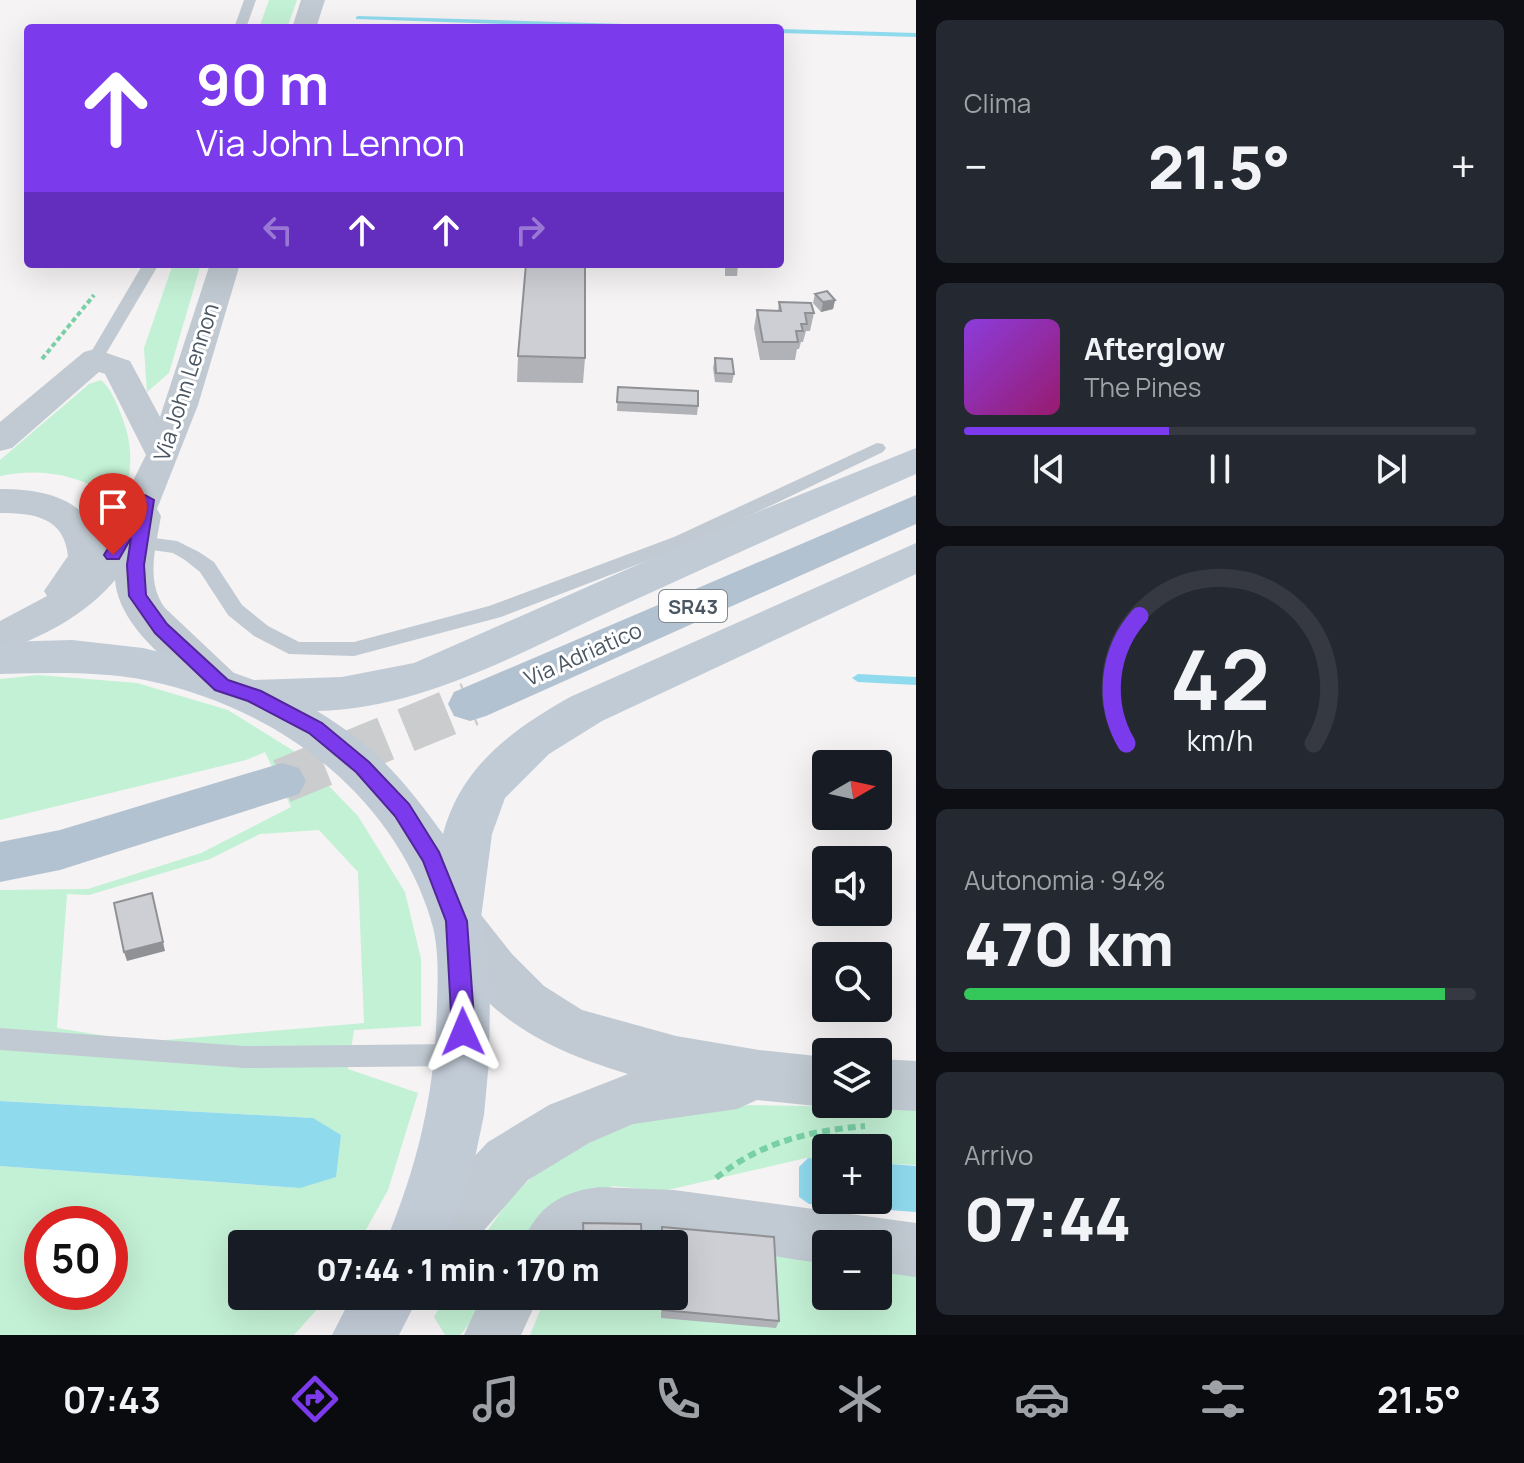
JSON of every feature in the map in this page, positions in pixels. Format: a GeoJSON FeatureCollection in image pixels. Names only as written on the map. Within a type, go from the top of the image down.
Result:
{"type":"FeatureCollection","features":[{"type":"Feature","properties":{"kind":"main road"},"geometry":{"type":"LineString","coordinates":[[238,691],[342,694],[423,678],[776,519],[897,454]]}},
{"type":"Feature","properties":{"kind":"main road","name":"Via Adriatico"},"geometry":{"type":"LineString","coordinates":[[470,704],[916,508]]}},
{"type":"Feature","properties":{"kind":"main road"},"geometry":{"type":"LineString","coordinates":[[422,1230],[431,1212],[453,1141],[463,1055],[464,1009],[456,921],[470,822],[486,788],[514,755],[539,735],[586,709],[916,557]]}},
{"type":"Feature","properties":{"kind":"main road"},"geometry":{"type":"LineString","coordinates":[[0,658],[102,657],[165,666],[238,691],[315,728],[363,767],[402,810],[432,858],[456,921]]}},
{"type":"Feature","properties":{"kind":"main road"},"geometry":{"type":"LineString","coordinates":[[0,862],[74,846],[282,781]]}},
{"type":"Feature","properties":{"kind":"main road"},"geometry":{"type":"LineString","coordinates":[[363,1335],[379,1310]]}},
{"type":"Feature","properties":{"kind":"street"},"geometry":{"type":"LineString","coordinates":[[305,24],[313,0]]}},
{"type":"Feature","properties":{"kind":"street","name":"Via John Lennon"},"geometry":{"type":"LineString","coordinates":[[14,629],[74,597],[97,578],[145,500],[163,455],[224,268]]}},
{"type":"Feature","properties":{"kind":"street"},"geometry":{"type":"LineString","coordinates":[[0,440],[95,359],[118,368],[163,455]]}},
{"type":"Feature","properties":{"kind":"street"},"geometry":{"type":"LineString","coordinates":[[0,501],[22,500],[54,509],[74,522],[88,548],[84,567],[76,578],[14,629]]}},
{"type":"Feature","properties":{"kind":"street","name":"Via John Lennon"},"geometry":{"type":"LineString","coordinates":[[145,500],[135,565],[137,596],[161,629],[238,691]]}},
{"type":"Feature","properties":{"kind":"street"},"geometry":{"type":"LineString","coordinates":[[456,921],[497,978],[538,1013],[579,1034],[618,1047],[804,1081]]}},
{"type":"Feature","properties":{"kind":"street"},"geometry":{"type":"LineString","coordinates":[[445,1230],[508,1161],[569,1124],[630,1099],[804,1081]]}},
{"type":"Feature","properties":{"kind":"street"},"geometry":{"type":"LineString","coordinates":[[892,1097],[916,1086]]}},
{"type":"Feature","properties":{"kind":"street"},"geometry":{"type":"LineString","coordinates":[[559,1230],[576,1216],[600,1213],[674,1216],[812,1235]]}},
{"type":"Feature","properties":{"kind":"street"},"geometry":{"type":"LineString","coordinates":[[892,1246],[916,1250]]}},
{"type":"Feature","properties":{"kind":"street"},"geometry":{"type":"LineString","coordinates":[[492,1335],[504,1310]]}},
{"type":"Feature","properties":{"kind":"lane"},"geometry":{"type":"LineString","coordinates":[[241,24],[250,0]]}},
{"type":"Feature","properties":{"kind":"lane"},"geometry":{"type":"LineString","coordinates":[[95,359],[149,268]]}},
{"type":"Feature","properties":{"kind":"lane"},"geometry":{"type":"LineString","coordinates":[[138,542],[177,547],[192,556],[207,567],[235,610],[261,631],[296,649],[354,649],[494,612],[897,454]]}},
{"type":"Feature","properties":{"kind":"lane"},"geometry":{"type":"LineString","coordinates":[[0,1039],[244,1057],[463,1055]]}},
{"type":"Feature","properties":{"kind":"path"},"geometry":{"type":"LineString","coordinates":[[35,368],[94,295]]}},
{"type":"Feature","properties":{"kind":"path"},"geometry":{"type":"LineString","coordinates":[[674,1216],[732,1164],[771,1141],[810,1132],[844,1118]]}},
{"type":"Feature","properties":{"kind":"green space"},"geometry":{"type":"Polygon","coordinates":[[[269,0],[297,0],[288,24],[260,24],[269,0]]]}},
{"type":"Feature","properties":{"kind":"green space"},"geometry":{"type":"Polygon","coordinates":[[[172,268],[200,268],[169,373],[147,392],[144,348],[172,268]]]}},
{"type":"Feature","properties":{"kind":"green space"},"geometry":{"type":"Polygon","coordinates":[[[101,380],[118,407],[129,443],[130,464],[125,501],[79,480],[50,473],[0,476],[0,460],[89,384],[101,380]]]}},
{"type":"Feature","properties":{"kind":"green space"},"geometry":{"type":"Polygon","coordinates":[[[38,675],[137,683],[228,710],[297,753],[358,816],[405,892],[421,959],[421,1026],[354,1030],[348,1069],[418,1093],[388,1190],[366,1230],[228,1230],[228,1310],[316,1310],[294,1335],[0,1335],[0,1166],[300,1188],[312,1118],[0,1101],[0,890],[88,889],[201,853],[291,807],[265,752],[246,760],[0,820],[0,679],[38,675]],[[319,830],[260,834],[210,859],[89,895],[67,894],[57,1028],[143,1042],[364,1023],[358,872],[319,830]]]}},
{"type":"Feature","properties":{"kind":"green space"},"geometry":{"type":"Polygon","coordinates":[[[750,1105],[812,1106],[812,1118],[892,1118],[892,1108],[916,1108],[916,1165],[892,1164],[892,1134],[812,1134],[812,1159],[663,1191],[613,1186],[563,1212],[548,1230],[488,1230],[509,1200],[553,1156],[640,1118],[750,1105]]]}},
{"type":"Feature","properties":{"kind":"green space"},"geometry":{"type":"Polygon","coordinates":[[[688,1239],[812,1249],[812,1310],[892,1310],[892,1256],[916,1259],[916,1335],[530,1335],[540,1310],[688,1310],[688,1239]]]}},
{"type":"Feature","properties":{"kind":"green space"},"geometry":{"type":"Polygon","coordinates":[[[438,1310],[481,1310],[460,1335],[445,1335],[434,1317],[438,1310]]]}},
{"type":"Feature","properties":{"kind":"water"},"geometry":{"type":"Polygon","coordinates":[[[0,1101],[313,1118],[341,1135],[336,1177],[300,1188],[0,1166],[0,1101]]]}},
{"type":"Feature","properties":{"kind":"water"},"geometry":{"type":"Polygon","coordinates":[[[808,1158],[812,1158],[812,1204],[799,1197],[799,1167],[808,1158]]]}},
{"type":"Feature","properties":{"kind":"water"},"geometry":{"type":"Polygon","coordinates":[[[892,1164],[916,1166],[916,1212],[892,1210],[892,1164]]]}},
{"type":"Feature","properties":{"kind":"building"},"geometry":{"type":"Polygon","coordinates":[[[526,268],[585,268],[585,358],[518,356],[526,268]]]}},
{"type":"Feature","properties":{"kind":"building"},"geometry":{"type":"Polygon","coordinates":[[[827,291],[835,300],[823,302],[815,294],[827,291]]]}},
{"type":"Feature","properties":{"kind":"building"},"geometry":{"type":"Polygon","coordinates":[[[779,302],[811,303],[814,313],[805,313],[807,324],[801,324],[803,331],[796,331],[798,342],[763,342],[757,310],[781,311],[779,302]]]}},
{"type":"Feature","properties":{"kind":"building"},"geometry":{"type":"Polygon","coordinates":[[[715,358],[732,359],[734,374],[716,373],[715,358]]]}},
{"type":"Feature","properties":{"kind":"building"},"geometry":{"type":"Polygon","coordinates":[[[618,387],[698,391],[698,406],[617,402],[618,387]]]}},
{"type":"Feature","properties":{"kind":"building"},"geometry":{"type":"Polygon","coordinates":[[[152,893],[163,942],[124,952],[114,903],[152,893]]]}},
{"type":"Feature","properties":{"kind":"building"},"geometry":{"type":"Polygon","coordinates":[[[583,1223],[641,1224],[641,1230],[583,1230],[583,1223]]]}},
{"type":"Feature","properties":{"kind":"building"},"geometry":{"type":"Polygon","coordinates":[[[662,1227],[774,1237],[779,1321],[663,1310],[688,1310],[688,1230],[662,1230],[662,1227]]]}},
{"type":"Feature","properties":{"kind":"waterway"},"geometry":{"type":"LineString","coordinates":[[358,18],[557,24]]}},
{"type":"Feature","properties":{"kind":"waterway"},"geometry":{"type":"LineString","coordinates":[[784,31],[916,35]]}},
{"type":"Feature","properties":{"kind":"waterway"},"geometry":{"type":"LineString","coordinates":[[858,678],[916,681]]}},
{"type":"Feature","properties":{"kind":"tunnel"},"geometry":{"type":"LineString","coordinates":[[282,781],[470,704]]}},
{"type":"Feature","properties":{"kind":"route"},"geometry":{"type":"LineString","coordinates":[[113,555],[145,500],[135,565],[137,596],[161,629],[221,685],[255,696],[315,728],[363,767],[402,810],[432,858],[456,921],[464,1009],[463,1032]]}}]}
